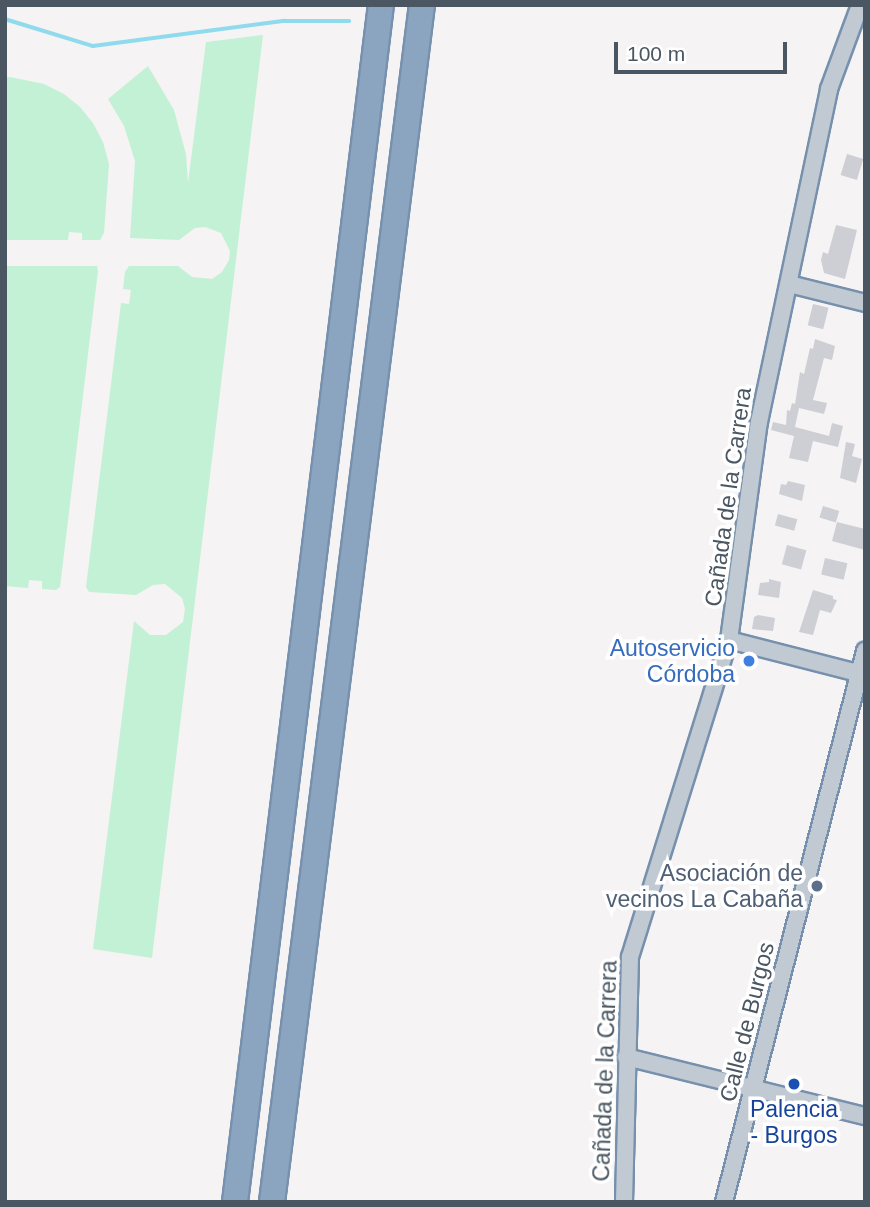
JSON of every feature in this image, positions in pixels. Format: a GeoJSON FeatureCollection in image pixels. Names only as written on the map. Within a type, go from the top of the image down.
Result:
{"type":"FeatureCollection","features":[{"type":"Feature","properties":{"kind":"highway"},"geometry":{"type":"LineString","coordinates":[[235,1202],[381,5]]}},
{"type":"Feature","properties":{"kind":"highway"},"geometry":{"type":"LineString","coordinates":[[272,1202],[422,5]]}},
{"type":"Feature","properties":{"kind":"highway"},"geometry":{"type":"LineString","coordinates":[[222,1202],[232,1144],[245,1119]]}},
{"type":"Feature","properties":{"kind":"street","name":"Cañada de la Carrera"},"geometry":{"type":"LineString","coordinates":[[624,1202],[630,957],[730,640],[759,422],[829,89],[859,5]]}},
{"type":"Feature","properties":{"kind":"street"},"geometry":{"type":"LineString","coordinates":[[789,284],[865,303]]}},
{"type":"Feature","properties":{"kind":"street"},"geometry":{"type":"LineString","coordinates":[[730,640],[862,675]]}},
{"type":"Feature","properties":{"kind":"street","name":"Calle de Burgos"},"geometry":{"type":"LineString","coordinates":[[724,1202],[862,675],[865,651]]}},
{"type":"Feature","properties":{"kind":"street"},"geometry":{"type":"LineString","coordinates":[[626,1057],[865,1116]]}},
{"type":"Feature","properties":{"kind":"green space"},"geometry":{"type":"Polygon","coordinates":[[[263,35],[152,958],[93,949],[134,621],[150,635],[166,635],[183,622],[185,609],[182,598],[165,584],[153,585],[136,595],[89,592],[86,587],[121,303],[129,304],[131,290],[123,289],[125,272],[129,266],[178,266],[192,277],[212,279],[222,272],[229,260],[230,251],[221,233],[205,227],[195,228],[179,240],[130,238],[135,161],[124,126],[108,99],[148,66],[174,110],[186,154],[188,183],[206,42],[263,35]]]}},
{"type":"Feature","properties":{"kind":"green space"},"geometry":{"type":"Polygon","coordinates":[[[5,78],[44,84],[64,94],[80,107],[93,123],[103,142],[109,164],[104,233],[100,240],[82,240],[82,233],[69,232],[68,240],[5,240],[5,78]]]}},
{"type":"Feature","properties":{"kind":"green space"},"geometry":{"type":"Polygon","coordinates":[[[5,266],[97,266],[98,271],[60,587],[56,590],[42,589],[42,581],[29,580],[28,588],[5,586],[5,266]]]}},
{"type":"Feature","properties":{"kind":"building"},"geometry":{"type":"Polygon","coordinates":[[[847,154],[863,159],[857,180],[841,175],[847,154]]]}},
{"type":"Feature","properties":{"kind":"building"},"geometry":{"type":"Polygon","coordinates":[[[836,225],[857,230],[845,279],[824,273],[821,260],[823,252],[828,254],[836,225]]]}},
{"type":"Feature","properties":{"kind":"building"},"geometry":{"type":"Polygon","coordinates":[[[813,304],[829,308],[823,329],[808,325],[813,304]]]}},
{"type":"Feature","properties":{"kind":"building"},"geometry":{"type":"Polygon","coordinates":[[[815,339],[835,346],[832,360],[824,358],[813,400],[827,403],[824,414],[799,408],[795,427],[829,436],[832,423],[843,426],[838,447],[813,441],[808,462],[789,458],[794,436],[771,430],[773,422],[786,425],[787,410],[790,411],[792,403],[795,404],[800,372],[804,374],[815,339]]]}},
{"type":"Feature","properties":{"kind":"building"},"geometry":{"type":"Polygon","coordinates":[[[846,442],[855,444],[852,456],[862,459],[856,483],[840,478],[846,442]]]}},
{"type":"Feature","properties":{"kind":"building"},"geometry":{"type":"Polygon","coordinates":[[[788,481],[805,485],[802,501],[779,494],[781,484],[786,485],[788,481]]]}},
{"type":"Feature","properties":{"kind":"building"},"geometry":{"type":"Polygon","coordinates":[[[823,506],[839,511],[836,522],[819,517],[823,506]]]}},
{"type":"Feature","properties":{"kind":"building"},"geometry":{"type":"Polygon","coordinates":[[[778,514],[797,519],[794,531],[775,526],[778,514]]]}},
{"type":"Feature","properties":{"kind":"building"},"geometry":{"type":"Polygon","coordinates":[[[837,522],[865,529],[865,550],[832,541],[837,522]]]}},
{"type":"Feature","properties":{"kind":"building"},"geometry":{"type":"Polygon","coordinates":[[[787,545],[806,550],[801,569],[782,564],[787,545]]]}},
{"type":"Feature","properties":{"kind":"building"},"geometry":{"type":"Polygon","coordinates":[[[825,558],[847,563],[844,580],[821,575],[825,558]]]}},
{"type":"Feature","properties":{"kind":"building"},"geometry":{"type":"Polygon","coordinates":[[[769,579],[781,582],[779,598],[758,595],[760,583],[769,582],[769,579]]]}},
{"type":"Feature","properties":{"kind":"building"},"geometry":{"type":"Polygon","coordinates":[[[813,590],[833,596],[833,599],[837,600],[831,613],[820,610],[813,635],[799,632],[813,590]]]}},
{"type":"Feature","properties":{"kind":"building"},"geometry":{"type":"Polygon","coordinates":[[[758,615],[775,618],[773,631],[752,629],[754,617],[758,615]]]}},
{"type":"Feature","properties":{"kind":"waterway"},"geometry":{"type":"LineString","coordinates":[[5,19],[93,46],[284,21],[349,21]]}},
{"type":"Feature","properties":{"kind":"place","name":"Autoservicio Córdoba"},"geometry":{"type":"Point","coordinates":[749,661]}},
{"type":"Feature","properties":{"kind":"place","name":"Asociación de vecinos La Cabaña"},"geometry":{"type":"Point","coordinates":[817,886]}},
{"type":"Feature","properties":{"kind":"place","name":"Palencia - Burgos"},"geometry":{"type":"Point","coordinates":[794,1084]}}]}
